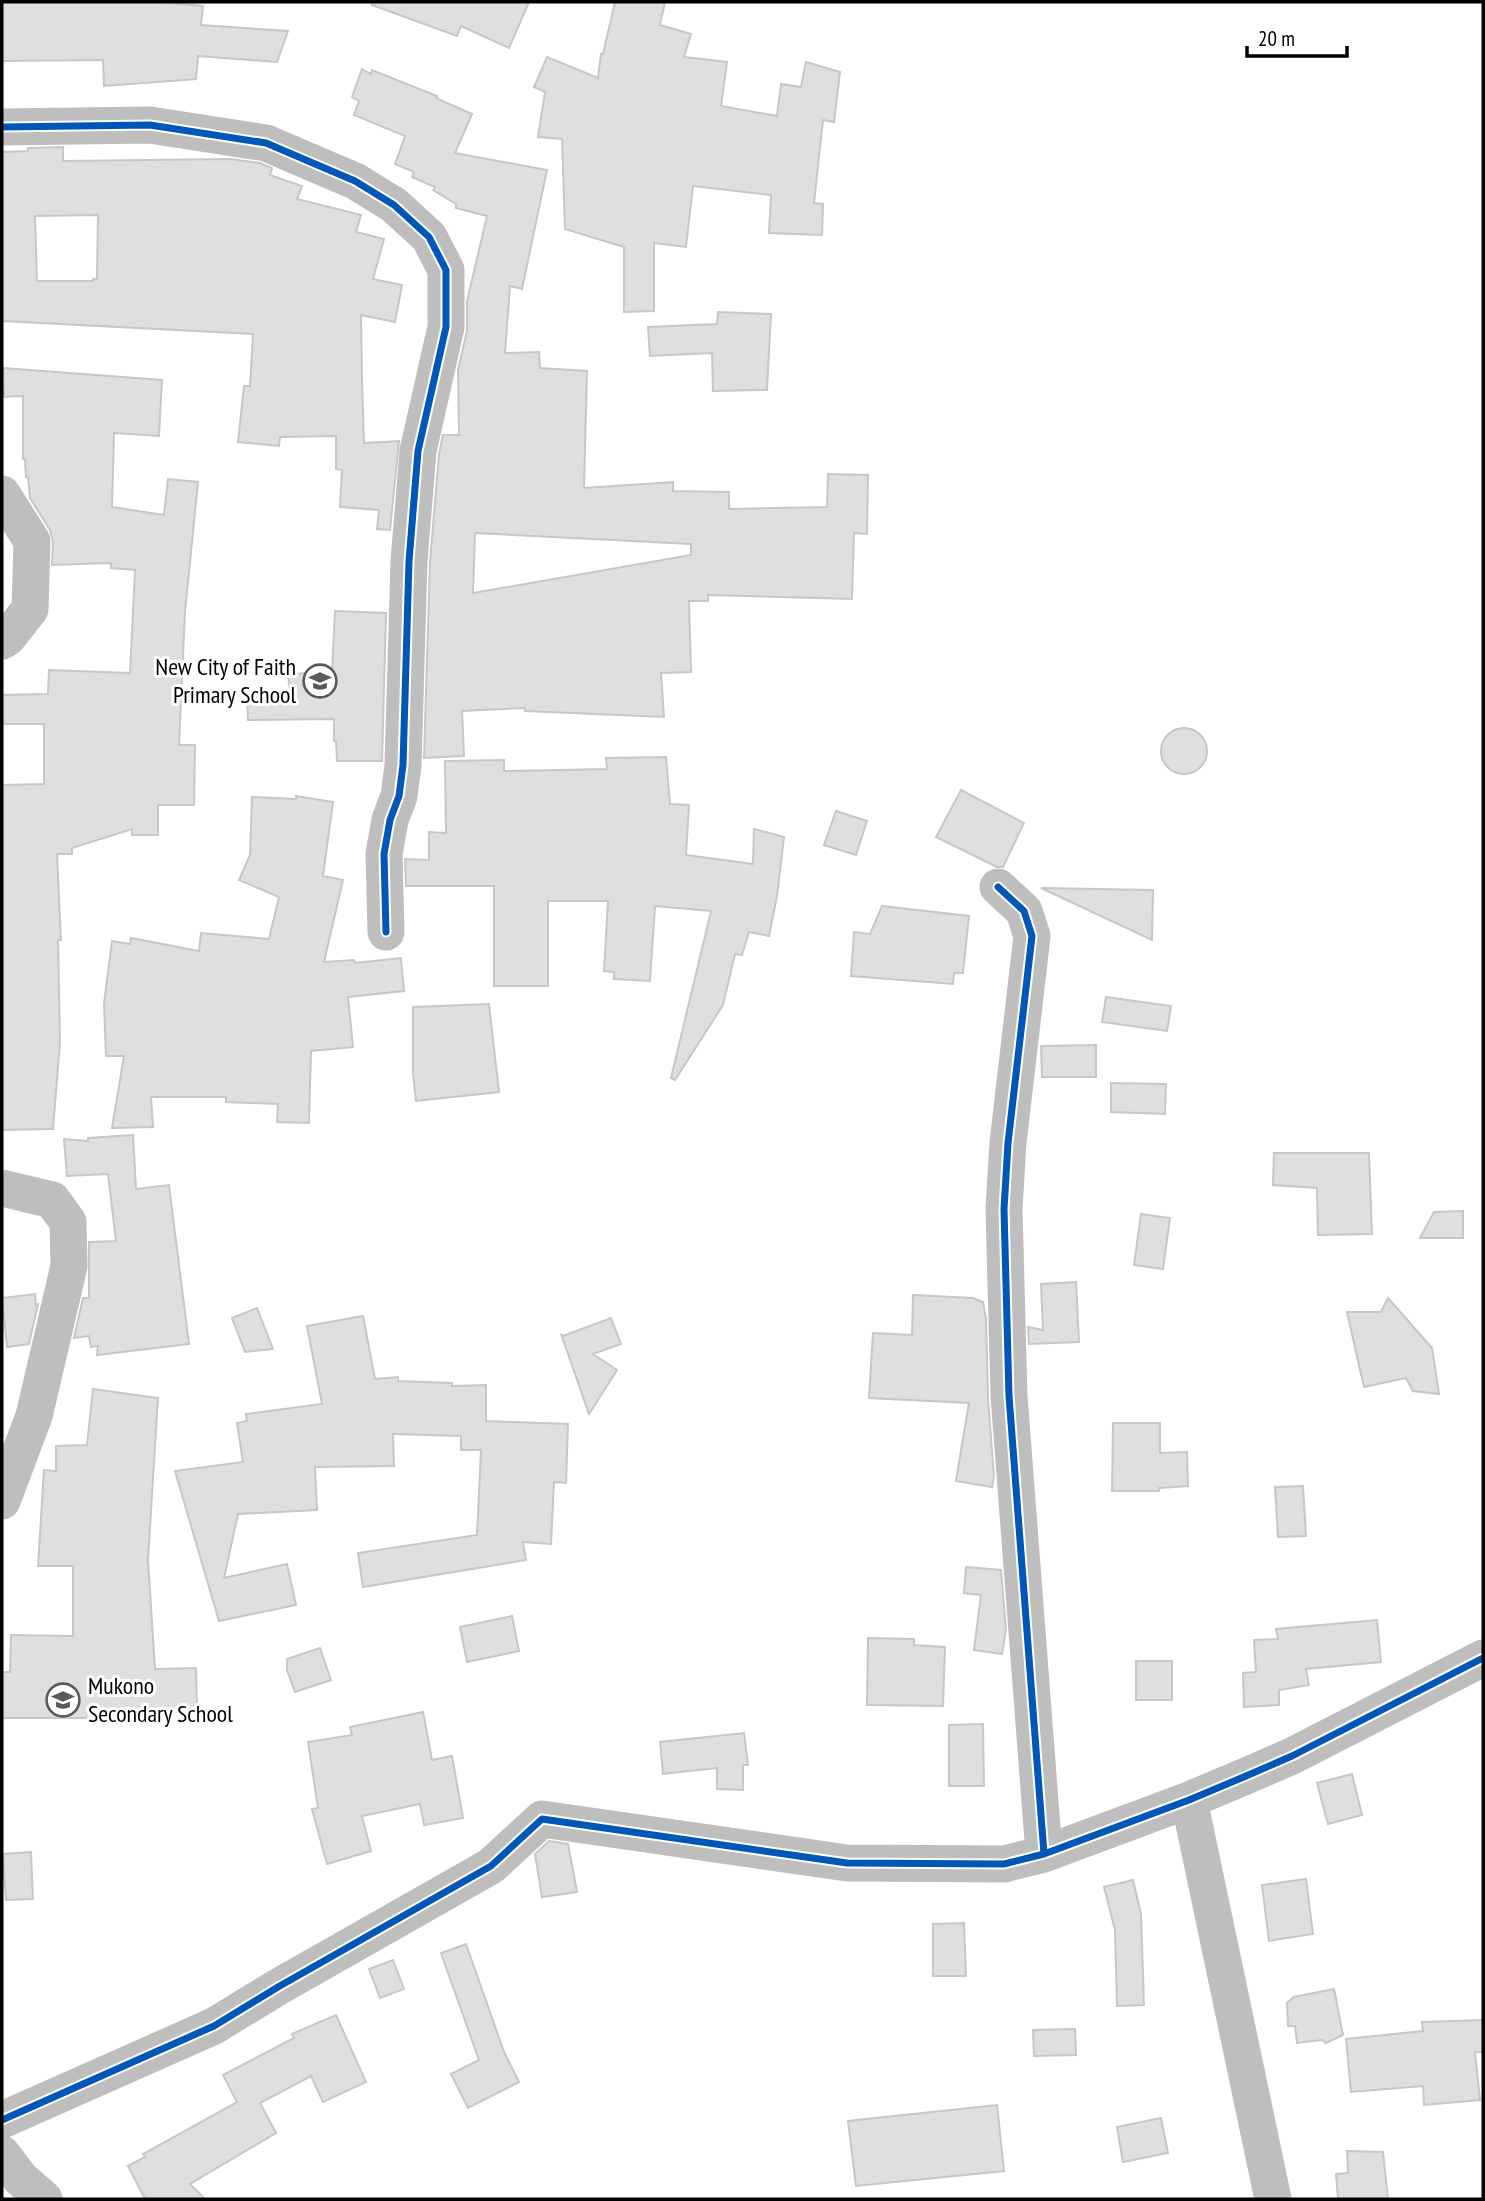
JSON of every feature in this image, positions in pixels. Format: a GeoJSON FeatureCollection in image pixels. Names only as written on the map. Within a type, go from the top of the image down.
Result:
{"type":"FeatureCollection","features":[{"type":"Feature","properties":{"kind":"street"},"geometry":{"type":"LineString","coordinates":[[2,127],[150,125],[266,143],[355,181],[394,205],[429,237],[446,270],[446,327],[418,451],[412,515],[403,765],[399,796],[390,820],[384,853],[386,932]]}},
{"type":"Feature","properties":{"kind":"street"},"geometry":{"type":"LineString","coordinates":[[2,494],[32,541],[30,609],[2,641]]}},
{"type":"Feature","properties":{"kind":"street"},"geometry":{"type":"LineString","coordinates":[[998,887],[1024,911],[1032,936],[1008,1143],[1004,1209],[1009,1396],[1044,1854]]}},
{"type":"Feature","properties":{"kind":"street"},"geometry":{"type":"LineString","coordinates":[[2,1188],[52,1200],[68,1222],[69,1266],[34,1416],[2,1502]]}},
{"type":"Feature","properties":{"kind":"street"},"geometry":{"type":"LineString","coordinates":[[2,2120],[214,2026],[289,1980],[491,1866],[542,1819],[847,1863],[1004,1864],[1044,1854],[1189,1800],[1292,1756],[1483,1658]]}},
{"type":"Feature","properties":{"kind":"street"},"geometry":{"type":"LineString","coordinates":[[1189,1800],[1273,2199]]}},
{"type":"Feature","properties":{"kind":"street"},"geometry":{"type":"LineString","coordinates":[[2,2154],[20,2179],[44,2199]]}},
{"type":"Feature","properties":{"kind":"building"},"geometry":{"type":"Polygon","coordinates":[[[2,2],[163,2],[203,6],[201,25],[288,31],[277,62],[198,56],[196,79],[104,86],[103,60],[2,61],[2,2]]]}},
{"type":"Feature","properties":{"kind":"building"},"geometry":{"type":"Polygon","coordinates":[[[372,2],[529,2],[509,48],[461,26],[457,36],[372,5],[372,2]]]}},
{"type":"Feature","properties":{"kind":"building"},"geometry":{"type":"Polygon","coordinates":[[[615,2],[665,2],[660,25],[691,34],[684,57],[727,62],[721,106],[777,116],[781,84],[801,87],[806,62],[840,72],[834,122],[823,120],[814,203],[823,204],[822,235],[769,233],[771,195],[693,186],[686,247],[654,243],[654,311],[624,312],[624,247],[565,229],[562,139],[538,137],[545,92],[534,87],[547,57],[598,78],[601,54],[615,2]]]}},
{"type":"Feature","properties":{"kind":"building"},"geometry":{"type":"Polygon","coordinates":[[[362,69],[371,74],[372,70],[437,96],[436,98],[472,114],[455,153],[547,170],[522,289],[510,286],[505,353],[539,352],[540,368],[587,371],[584,488],[673,482],[673,491],[729,492],[729,509],[827,507],[828,474],[868,475],[867,534],[854,533],[852,599],[708,595],[708,601],[689,601],[691,672],[661,673],[664,717],[525,711],[525,708],[462,711],[464,756],[424,758],[430,562],[439,454],[443,435],[459,435],[458,370],[467,331],[467,301],[487,216],[456,208],[456,204],[433,190],[435,187],[412,177],[414,172],[395,164],[405,136],[354,115],[359,101],[352,97],[362,69]],[[475,533],[473,593],[691,555],[691,544],[475,533]]]}},
{"type":"Feature","properties":{"kind":"building"},"geometry":{"type":"Polygon","coordinates":[[[63,147],[63,161],[230,159],[260,163],[272,168],[270,175],[302,186],[297,199],[361,215],[356,232],[384,239],[373,279],[402,285],[395,322],[361,315],[362,380],[364,443],[399,441],[390,530],[377,529],[379,510],[340,507],[342,470],[336,469],[336,436],[280,437],[279,446],[238,442],[244,386],[250,386],[253,334],[2,321],[2,152],[28,151],[28,148],[63,147]],[[98,215],[35,216],[37,281],[97,279],[98,215]]]}},
{"type":"Feature","properties":{"kind":"building"},"geometry":{"type":"Polygon","coordinates":[[[718,312],[771,314],[767,390],[713,391],[712,353],[650,356],[648,327],[717,324],[718,312]]]}},
{"type":"Feature","properties":{"kind":"building"},"geometry":{"type":"Polygon","coordinates":[[[3,368],[162,380],[159,436],[114,433],[112,507],[164,515],[168,479],[198,482],[185,612],[179,745],[195,745],[194,805],[158,805],[158,835],[132,835],[132,829],[72,848],[72,854],[57,854],[61,940],[58,940],[60,1042],[53,1129],[2,1130],[2,785],[44,784],[44,724],[2,724],[2,695],[48,694],[49,670],[130,673],[135,570],[111,568],[111,563],[52,565],[53,542],[50,530],[30,498],[26,477],[23,459],[23,396],[4,397],[3,368]]]}},
{"type":"Feature","properties":{"kind":"building"},"geometry":{"type":"Polygon","coordinates":[[[335,611],[386,613],[382,761],[337,761],[334,719],[248,720],[247,693],[290,692],[288,675],[332,670],[335,611]]]}},
{"type":"Feature","properties":{"kind":"building"},"geometry":{"type":"Polygon","coordinates":[[[1184,728],[1200,735],[1207,751],[1200,767],[1184,774],[1168,767],[1161,751],[1168,735],[1184,728]]]}},
{"type":"Feature","properties":{"kind":"building"},"geometry":{"type":"Polygon","coordinates":[[[666,757],[670,804],[689,805],[686,855],[753,864],[754,829],[784,837],[769,936],[749,932],[742,955],[735,954],[723,1005],[675,1080],[671,1078],[711,911],[655,906],[650,981],[614,979],[614,972],[604,971],[608,901],[548,901],[548,986],[494,986],[494,886],[406,886],[405,859],[429,860],[429,832],[446,833],[445,761],[504,760],[504,771],[607,769],[606,758],[666,757]]]}},
{"type":"Feature","properties":{"kind":"building"},"geometry":{"type":"Polygon","coordinates":[[[961,790],[1024,823],[1003,867],[997,867],[936,837],[961,790]]]}},
{"type":"Feature","properties":{"kind":"building"},"geometry":{"type":"Polygon","coordinates":[[[296,796],[333,802],[323,876],[343,880],[324,962],[354,960],[355,963],[401,958],[404,991],[348,997],[353,1047],[311,1051],[309,1123],[277,1122],[278,1104],[226,1102],[226,1097],[151,1097],[153,1127],[112,1128],[124,1056],[106,1056],[104,1004],[112,941],[130,944],[131,938],[199,951],[201,933],[269,939],[279,897],[239,880],[250,855],[252,797],[296,799],[296,796]]]}},
{"type":"Feature","properties":{"kind":"building"},"geometry":{"type":"Polygon","coordinates":[[[836,811],[867,821],[856,855],[824,845],[836,811]]]}},
{"type":"Feature","properties":{"kind":"building"},"geometry":{"type":"Polygon","coordinates":[[[1041,888],[1153,890],[1152,940],[1041,888]]]}},
{"type":"Feature","properties":{"kind":"building"},"geometry":{"type":"Polygon","coordinates":[[[882,906],[969,916],[963,973],[954,973],[953,984],[851,976],[854,932],[870,934],[882,906]]]}},
{"type":"Feature","properties":{"kind":"building"},"geometry":{"type":"Polygon","coordinates":[[[1106,997],[1171,1006],[1167,1031],[1102,1022],[1106,997]]]}},
{"type":"Feature","properties":{"kind":"building"},"geometry":{"type":"Polygon","coordinates":[[[489,1004],[499,1092],[416,1101],[413,1074],[413,1007],[489,1004]]]}},
{"type":"Feature","properties":{"kind":"building"},"geometry":{"type":"Polygon","coordinates":[[[1096,1045],[1096,1077],[1042,1077],[1041,1046],[1096,1045]]]}},
{"type":"Feature","properties":{"kind":"building"},"geometry":{"type":"Polygon","coordinates":[[[1111,1083],[1166,1084],[1165,1114],[1111,1112],[1111,1083]]]}},
{"type":"Feature","properties":{"kind":"building"},"geometry":{"type":"Polygon","coordinates":[[[133,1135],[136,1189],[169,1185],[189,1344],[97,1355],[98,1346],[91,1347],[89,1336],[74,1338],[83,1298],[89,1298],[89,1242],[116,1241],[108,1174],[67,1176],[64,1139],[88,1141],[88,1138],[133,1135]]]}},
{"type":"Feature","properties":{"kind":"building"},"geometry":{"type":"Polygon","coordinates":[[[1274,1153],[1369,1153],[1372,1234],[1318,1235],[1317,1188],[1273,1185],[1274,1153]]]}},
{"type":"Feature","properties":{"kind":"building"},"geometry":{"type":"Polygon","coordinates":[[[1463,1211],[1463,1238],[1420,1238],[1434,1212],[1463,1211]]]}},
{"type":"Feature","properties":{"kind":"building"},"geometry":{"type":"Polygon","coordinates":[[[1141,1214],[1170,1218],[1163,1269],[1134,1265],[1141,1214]]]}},
{"type":"Feature","properties":{"kind":"building"},"geometry":{"type":"Polygon","coordinates":[[[1076,1282],[1079,1342],[1029,1344],[1028,1327],[1043,1330],[1041,1284],[1076,1282]]]}},
{"type":"Feature","properties":{"kind":"building"},"geometry":{"type":"Polygon","coordinates":[[[35,1294],[36,1305],[38,1304],[29,1344],[7,1347],[2,1298],[35,1294]]]}},
{"type":"Feature","properties":{"kind":"building"},"geometry":{"type":"Polygon","coordinates":[[[913,1295],[973,1298],[983,1302],[994,1477],[992,1487],[956,1481],[969,1403],[869,1398],[873,1333],[912,1335],[913,1295]]]}},
{"type":"Feature","properties":{"kind":"building"},"geometry":{"type":"Polygon","coordinates":[[[1388,1298],[1432,1348],[1439,1394],[1413,1391],[1406,1378],[1364,1387],[1347,1312],[1381,1312],[1388,1298]]]}},
{"type":"Feature","properties":{"kind":"building"},"geometry":{"type":"Polygon","coordinates":[[[257,1308],[273,1349],[245,1352],[232,1318],[257,1308]]]}},
{"type":"Feature","properties":{"kind":"building"},"geometry":{"type":"Polygon","coordinates":[[[363,1316],[375,1379],[398,1377],[398,1381],[452,1383],[452,1386],[486,1385],[486,1421],[568,1424],[566,1483],[554,1482],[551,1544],[523,1542],[526,1560],[363,1587],[358,1553],[477,1535],[481,1450],[461,1450],[461,1436],[393,1434],[394,1466],[315,1467],[317,1510],[238,1514],[224,1578],[287,1564],[296,1605],[219,1621],[175,1471],[243,1462],[237,1423],[247,1421],[246,1414],[322,1404],[307,1326],[363,1316]]]}},
{"type":"Feature","properties":{"kind":"building"},"geometry":{"type":"Polygon","coordinates":[[[611,1318],[621,1344],[593,1354],[617,1370],[589,1414],[561,1334],[563,1336],[611,1318]]]}},
{"type":"Feature","properties":{"kind":"building"},"geometry":{"type":"Polygon","coordinates":[[[93,1389],[158,1398],[148,1560],[155,1669],[196,1668],[197,1708],[92,1711],[92,1718],[2,1718],[2,1672],[10,1672],[11,1635],[73,1636],[73,1566],[38,1566],[44,1470],[56,1471],[56,1446],[87,1445],[93,1389]]]}},
{"type":"Feature","properties":{"kind":"building"},"geometry":{"type":"Polygon","coordinates":[[[1113,1423],[1160,1423],[1160,1453],[1187,1452],[1188,1486],[1159,1488],[1159,1491],[1112,1491],[1113,1423]]]}},
{"type":"Feature","properties":{"kind":"building"},"geometry":{"type":"Polygon","coordinates":[[[1303,1486],[1306,1536],[1278,1537],[1275,1487],[1303,1486]]]}},
{"type":"Feature","properties":{"kind":"building"},"geometry":{"type":"Polygon","coordinates":[[[966,1567],[1001,1570],[1006,1630],[1002,1654],[974,1650],[981,1595],[964,1593],[966,1567]]]}},
{"type":"Feature","properties":{"kind":"building"},"geometry":{"type":"Polygon","coordinates":[[[512,1616],[519,1651],[467,1662],[460,1627],[512,1616]]]}},
{"type":"Feature","properties":{"kind":"building"},"geometry":{"type":"Polygon","coordinates":[[[1377,1620],[1381,1662],[1306,1669],[1309,1685],[1279,1690],[1279,1705],[1244,1707],[1243,1673],[1256,1672],[1254,1640],[1278,1639],[1276,1629],[1377,1620]]]}},
{"type":"Feature","properties":{"kind":"building"},"geometry":{"type":"Polygon","coordinates":[[[868,1638],[914,1639],[914,1645],[945,1647],[943,1706],[867,1705],[868,1638]]]}},
{"type":"Feature","properties":{"kind":"building"},"geometry":{"type":"Polygon","coordinates":[[[320,1648],[331,1680],[295,1692],[287,1670],[287,1659],[320,1648]]]}},
{"type":"Feature","properties":{"kind":"building"},"geometry":{"type":"Polygon","coordinates":[[[1136,1661],[1172,1661],[1172,1700],[1136,1700],[1136,1661]]]}},
{"type":"Feature","properties":{"kind":"building"},"geometry":{"type":"Polygon","coordinates":[[[423,1712],[432,1760],[452,1756],[463,1818],[424,1825],[420,1804],[362,1816],[371,1851],[327,1864],[312,1809],[318,1808],[308,1742],[352,1735],[350,1727],[423,1712]]]}},
{"type":"Feature","properties":{"kind":"building"},"geometry":{"type":"Polygon","coordinates":[[[983,1724],[984,1786],[949,1786],[949,1725],[983,1724]]]}},
{"type":"Feature","properties":{"kind":"building"},"geometry":{"type":"Polygon","coordinates":[[[744,1733],[748,1765],[743,1765],[743,1790],[717,1789],[717,1768],[663,1774],[660,1742],[744,1733]]]}},
{"type":"Feature","properties":{"kind":"building"},"geometry":{"type":"Polygon","coordinates":[[[1352,1774],[1362,1815],[1328,1824],[1317,1783],[1352,1774]]]}},
{"type":"Feature","properties":{"kind":"building"},"geometry":{"type":"Polygon","coordinates":[[[549,1841],[568,1844],[577,1892],[542,1897],[535,1854],[549,1841]]]}},
{"type":"Feature","properties":{"kind":"building"},"geometry":{"type":"Polygon","coordinates":[[[31,1852],[33,1899],[6,1900],[3,1854],[31,1852]]]}},
{"type":"Feature","properties":{"kind":"building"},"geometry":{"type":"Polygon","coordinates":[[[1306,1879],[1313,1934],[1269,1941],[1262,1885],[1306,1879]]]}},
{"type":"Feature","properties":{"kind":"building"},"geometry":{"type":"Polygon","coordinates":[[[1133,1880],[1141,1914],[1144,2005],[1117,2006],[1115,1930],[1104,1887],[1133,1880]]]}},
{"type":"Feature","properties":{"kind":"building"},"geometry":{"type":"Polygon","coordinates":[[[964,1923],[966,1976],[933,1976],[933,1924],[964,1923]]]}},
{"type":"Feature","properties":{"kind":"building"},"geometry":{"type":"Polygon","coordinates":[[[466,1944],[504,2052],[519,2082],[468,2108],[451,2074],[479,2060],[441,1953],[466,1944]]]}},
{"type":"Feature","properties":{"kind":"building"},"geometry":{"type":"Polygon","coordinates":[[[393,1960],[404,1989],[380,1998],[369,1969],[393,1960]]]}},
{"type":"Feature","properties":{"kind":"building"},"geometry":{"type":"Polygon","coordinates":[[[1334,1989],[1343,2035],[1326,2043],[1322,2040],[1297,2043],[1295,2026],[1288,2026],[1287,2003],[1294,1997],[1334,1989]]]}},
{"type":"Feature","properties":{"kind":"building"},"geometry":{"type":"Polygon","coordinates":[[[336,2015],[366,2082],[323,2102],[311,2076],[260,2103],[276,2133],[190,2184],[205,2199],[145,2199],[128,2166],[145,2157],[143,2154],[237,2102],[223,2075],[294,2038],[292,2034],[336,2015]]]}},
{"type":"Feature","properties":{"kind":"building"},"geometry":{"type":"Polygon","coordinates":[[[1483,2020],[1483,2052],[1475,2052],[1480,2100],[1424,2105],[1423,2086],[1351,2092],[1346,2039],[1423,2031],[1422,2022],[1483,2020]]]}},
{"type":"Feature","properties":{"kind":"building"},"geometry":{"type":"Polygon","coordinates":[[[1075,2029],[1076,2055],[1034,2056],[1033,2030],[1075,2029]]]}},
{"type":"Feature","properties":{"kind":"building"},"geometry":{"type":"Polygon","coordinates":[[[997,2105],[1004,2171],[856,2186],[848,2121],[997,2105]]]}},
{"type":"Feature","properties":{"kind":"building"},"geometry":{"type":"Polygon","coordinates":[[[1161,2118],[1168,2153],[1123,2162],[1117,2127],[1161,2118]]]}},
{"type":"Feature","properties":{"kind":"building"},"geometry":{"type":"Polygon","coordinates":[[[1347,2151],[1383,2152],[1388,2199],[1338,2199],[1336,2174],[1348,2173],[1347,2151]]]}},
{"type":"Feature","properties":{"kind":"cycle path"},"geometry":{"type":"LineString","coordinates":[[2,127],[150,125],[266,143],[355,181],[394,205],[429,237],[446,270],[446,327],[418,451],[409,561],[403,765],[399,796],[390,820],[384,854],[386,932]]}},
{"type":"Feature","properties":{"kind":"cycle path"},"geometry":{"type":"LineString","coordinates":[[998,887],[1024,911],[1032,936],[1008,1143],[1004,1209],[1009,1396],[1044,1854]]}},
{"type":"Feature","properties":{"kind":"cycle path"},"geometry":{"type":"LineString","coordinates":[[2,2120],[214,2026],[491,1866],[542,1819],[847,1863],[1004,1864],[1044,1854],[1246,1776],[1292,1756],[1483,1658]]}},
{"type":"Feature","properties":{"kind":"place","name":"New City of Faith Primary School"},"geometry":{"type":"Point","coordinates":[320,681]}},
{"type":"Feature","properties":{"kind":"place","name":"Mukono Secondary School"},"geometry":{"type":"Point","coordinates":[63,1700]}}]}
